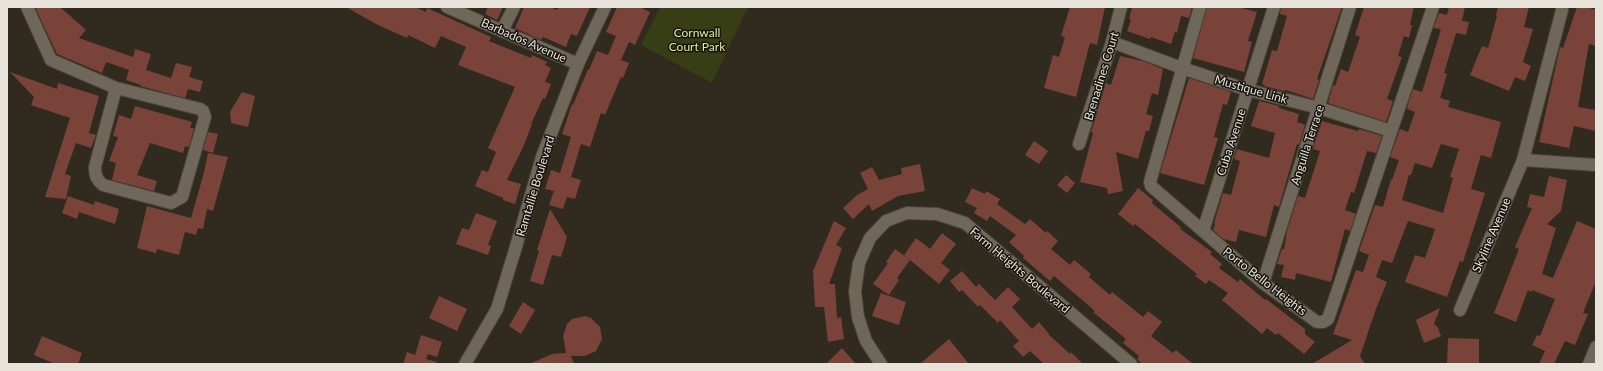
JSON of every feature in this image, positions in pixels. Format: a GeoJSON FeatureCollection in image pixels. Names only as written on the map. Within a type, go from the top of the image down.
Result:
{"type":"FeatureCollection","features":[{"type":"Feature","properties":{"kind":"street"},"geometry":{"type":"LineString","coordinates":[[27,7],[51,60],[116,88],[203,111],[204,117],[182,197],[177,201],[171,203],[103,185],[98,180],[95,168],[116,88]]}},
{"type":"Feature","properties":{"kind":"street","name":"Barbados Avenue"},"geometry":{"type":"LineString","coordinates":[[447,7],[578,64]]}},
{"type":"Feature","properties":{"kind":"street"},"geometry":{"type":"LineString","coordinates":[[502,31],[514,7]]}},
{"type":"Feature","properties":{"kind":"street","name":"Ramtallie Boulevard"},"geometry":{"type":"LineString","coordinates":[[465,364],[496,309],[542,157],[578,64],[605,7]]}},
{"type":"Feature","properties":{"kind":"street","name":"Brenadines Court"},"geometry":{"type":"LineString","coordinates":[[1079,144],[1112,42],[1121,7]]}},
{"type":"Feature","properties":{"kind":"street","name":"Porto Bello Heights"},"geometry":{"type":"LineString","coordinates":[[1200,7],[1150,182],[1151,186],[1264,283],[1317,322],[1323,322],[1328,319],[1433,7]]}},
{"type":"Feature","properties":{"kind":"street","name":"Cuba Avenue"},"geometry":{"type":"LineString","coordinates":[[1203,231],[1274,7]]}},
{"type":"Feature","properties":{"kind":"street","name":"Anguilla Terrace"},"geometry":{"type":"LineString","coordinates":[[1264,283],[1350,7]]}},
{"type":"Feature","properties":{"kind":"street","name":"Skyline Avenue"},"geometry":{"type":"LineString","coordinates":[[1460,310],[1523,160],[1562,10]]}},
{"type":"Feature","properties":{"kind":"street","name":"Mustique Link"},"geometry":{"type":"LineString","coordinates":[[1112,42],[1182,68],[1248,90],[1319,108],[1392,131]]}},
{"type":"Feature","properties":{"kind":"street"},"geometry":{"type":"LineString","coordinates":[[1523,160],[1596,165]]}},
{"type":"Feature","properties":{"kind":"street","name":"Farm Heights Boulevard"},"geometry":{"type":"LineString","coordinates":[[882,364],[866,341],[858,317],[855,291],[859,263],[870,238],[886,220],[907,212],[937,214],[966,223],[1131,364]]}},
{"type":"Feature","properties":{"kind":"street"},"geometry":{"type":"LineString","coordinates":[[1589,364],[1596,347]]}},
{"type":"Feature","properties":{"kind":"green space","name":"Cornwall Court Park"},"geometry":{"type":"Polygon","coordinates":[[[660,7],[748,7],[712,83],[641,45],[660,7]]]}},
{"type":"Feature","properties":{"kind":"building"},"geometry":{"type":"Polygon","coordinates":[[[35,7],[60,7],[86,30],[79,38],[133,57],[135,49],[151,54],[146,70],[171,78],[176,63],[192,67],[189,77],[203,81],[200,92],[188,89],[185,98],[140,86],[141,85],[126,80],[129,70],[106,62],[102,73],[57,54],[35,7]]]}},
{"type":"Feature","properties":{"kind":"building"},"geometry":{"type":"Polygon","coordinates":[[[346,7],[415,7],[426,12],[427,8],[491,37],[489,41],[531,58],[532,55],[547,62],[545,65],[551,68],[545,82],[551,84],[545,99],[543,98],[531,124],[524,145],[507,180],[521,184],[515,204],[503,200],[503,198],[475,186],[482,170],[488,172],[496,152],[488,148],[515,87],[458,65],[466,47],[441,36],[435,48],[408,35],[407,38],[378,25],[346,7]]]}},
{"type":"Feature","properties":{"kind":"building"},"geometry":{"type":"Polygon","coordinates":[[[488,7],[503,7],[497,20],[485,14],[488,7]]]}},
{"type":"Feature","properties":{"kind":"building"},"geometry":{"type":"Polygon","coordinates":[[[524,7],[550,7],[557,10],[558,7],[590,7],[577,36],[571,34],[566,47],[543,37],[541,40],[515,28],[524,7]]]}},
{"type":"Feature","properties":{"kind":"building"},"geometry":{"type":"Polygon","coordinates":[[[617,7],[640,7],[650,12],[635,45],[629,42],[621,60],[629,63],[623,78],[621,77],[605,115],[601,113],[590,147],[581,144],[571,177],[581,180],[575,199],[567,197],[563,209],[549,205],[554,191],[545,189],[551,170],[560,173],[571,137],[562,134],[572,104],[573,105],[597,51],[608,55],[616,36],[606,32],[617,7]]]}},
{"type":"Feature","properties":{"kind":"building"},"geometry":{"type":"Polygon","coordinates":[[[1070,7],[1105,7],[1097,45],[1090,43],[1076,97],[1044,88],[1053,55],[1059,57],[1065,37],[1061,36],[1070,7]]]}},
{"type":"Feature","properties":{"kind":"building"},"geometry":{"type":"Polygon","coordinates":[[[1132,7],[1192,7],[1189,18],[1181,16],[1177,33],[1175,32],[1171,44],[1127,31],[1131,20],[1129,19],[1132,7]]]}},
{"type":"Feature","properties":{"kind":"building"},"geometry":{"type":"Polygon","coordinates":[[[1207,7],[1238,7],[1257,12],[1248,41],[1252,42],[1244,72],[1193,58],[1207,7]]]}},
{"type":"Feature","properties":{"kind":"building"},"geometry":{"type":"Polygon","coordinates":[[[1281,7],[1342,7],[1317,79],[1319,80],[1313,99],[1286,90],[1284,91],[1264,86],[1265,85],[1262,84],[1272,50],[1277,51],[1287,16],[1280,14],[1281,7]]]}},
{"type":"Feature","properties":{"kind":"building"},"geometry":{"type":"Polygon","coordinates":[[[1364,7],[1414,7],[1409,38],[1404,36],[1398,56],[1402,57],[1387,99],[1393,101],[1386,122],[1328,103],[1333,85],[1335,86],[1341,69],[1348,72],[1360,37],[1355,35],[1364,7]]]}},
{"type":"Feature","properties":{"kind":"building"},"geometry":{"type":"Polygon","coordinates":[[[1449,7],[1465,7],[1462,21],[1469,22],[1466,35],[1456,33],[1444,73],[1447,74],[1440,98],[1450,101],[1448,107],[1501,122],[1491,158],[1481,155],[1471,189],[1485,193],[1463,262],[1460,261],[1447,297],[1405,282],[1415,255],[1425,258],[1435,229],[1408,221],[1392,263],[1382,260],[1376,277],[1387,282],[1360,356],[1365,364],[1312,364],[1352,340],[1333,334],[1356,270],[1363,272],[1369,255],[1359,251],[1375,205],[1383,207],[1391,179],[1392,180],[1399,160],[1390,157],[1400,129],[1408,132],[1415,112],[1407,109],[1413,89],[1422,92],[1441,29],[1434,28],[1434,26],[1439,13],[1447,15],[1449,7]],[[1441,144],[1432,168],[1415,163],[1411,175],[1409,175],[1402,200],[1443,213],[1453,178],[1450,177],[1459,149],[1441,144]]]}},
{"type":"Feature","properties":{"kind":"building"},"geometry":{"type":"Polygon","coordinates":[[[1498,7],[1529,7],[1524,27],[1533,29],[1523,62],[1531,66],[1525,81],[1515,77],[1509,91],[1470,75],[1482,46],[1488,48],[1498,7]]]}},
{"type":"Feature","properties":{"kind":"building"},"geometry":{"type":"Polygon","coordinates":[[[1577,7],[1586,7],[1596,10],[1596,46],[1589,44],[1578,107],[1596,110],[1596,131],[1574,126],[1569,148],[1539,142],[1560,47],[1563,48],[1577,7]]]}},
{"type":"Feature","properties":{"kind":"building"},"geometry":{"type":"Polygon","coordinates":[[[1120,56],[1143,61],[1163,69],[1158,95],[1152,93],[1146,114],[1153,116],[1149,131],[1146,131],[1138,159],[1116,152],[1123,191],[1108,194],[1107,188],[1080,182],[1093,133],[1091,132],[1106,83],[1111,85],[1120,56]]]}},
{"type":"Feature","properties":{"kind":"building"},"geometry":{"type":"Polygon","coordinates":[[[10,72],[57,89],[58,83],[99,96],[89,133],[96,135],[91,148],[76,143],[65,174],[71,176],[66,199],[45,197],[70,118],[31,105],[34,97],[10,72]]]}},
{"type":"Feature","properties":{"kind":"building"},"geometry":{"type":"Polygon","coordinates":[[[1189,78],[1231,92],[1227,105],[1223,104],[1214,137],[1218,138],[1204,185],[1160,173],[1189,78]]]}},
{"type":"Feature","properties":{"kind":"building"},"geometry":{"type":"Polygon","coordinates":[[[242,92],[255,96],[248,127],[231,123],[230,112],[242,92]]]}},
{"type":"Feature","properties":{"kind":"building"},"geometry":{"type":"Polygon","coordinates":[[[1259,101],[1279,106],[1279,108],[1299,114],[1297,122],[1305,125],[1299,145],[1297,144],[1279,207],[1274,205],[1266,237],[1239,230],[1236,242],[1223,239],[1213,230],[1214,223],[1223,193],[1231,195],[1240,161],[1234,159],[1237,149],[1269,158],[1275,133],[1251,126],[1259,101]]]}},
{"type":"Feature","properties":{"kind":"building"},"geometry":{"type":"Polygon","coordinates":[[[135,106],[192,122],[190,128],[194,128],[189,147],[185,146],[183,153],[150,143],[137,175],[157,181],[154,191],[112,180],[116,163],[109,161],[118,137],[113,136],[119,115],[131,119],[135,106]]]}},
{"type":"Feature","properties":{"kind":"building"},"geometry":{"type":"Polygon","coordinates":[[[1322,121],[1358,131],[1359,129],[1382,136],[1376,153],[1367,151],[1354,193],[1351,192],[1345,210],[1356,214],[1350,231],[1345,229],[1331,282],[1296,273],[1295,280],[1281,277],[1284,265],[1277,264],[1282,249],[1284,249],[1287,231],[1298,196],[1305,198],[1320,151],[1313,149],[1322,121]]]}},
{"type":"Feature","properties":{"kind":"building"},"geometry":{"type":"Polygon","coordinates":[[[208,132],[218,134],[213,153],[203,150],[208,132]]]}},
{"type":"Feature","properties":{"kind":"building"},"geometry":{"type":"Polygon","coordinates":[[[1034,141],[1048,151],[1039,164],[1025,155],[1034,141]]]}},
{"type":"Feature","properties":{"kind":"building"},"geometry":{"type":"Polygon","coordinates":[[[208,153],[228,157],[213,211],[207,209],[203,229],[198,228],[196,235],[185,232],[179,255],[157,249],[156,253],[137,248],[147,206],[191,218],[208,153]]]}},
{"type":"Feature","properties":{"kind":"building"},"geometry":{"type":"Polygon","coordinates":[[[920,164],[925,191],[898,196],[872,211],[869,204],[853,219],[843,208],[857,195],[868,189],[860,173],[872,167],[879,180],[902,174],[901,168],[920,164]]]}},
{"type":"Feature","properties":{"kind":"building"},"geometry":{"type":"Polygon","coordinates":[[[1066,175],[1075,183],[1067,193],[1057,185],[1066,175]]]}},
{"type":"Feature","properties":{"kind":"building"},"geometry":{"type":"Polygon","coordinates":[[[1549,176],[1567,180],[1561,211],[1547,224],[1556,228],[1542,274],[1553,278],[1577,221],[1596,229],[1596,281],[1583,313],[1588,314],[1575,345],[1565,341],[1554,364],[1539,364],[1545,351],[1532,345],[1537,335],[1540,336],[1555,299],[1532,290],[1532,292],[1528,290],[1516,322],[1494,313],[1519,249],[1515,247],[1532,208],[1527,207],[1530,194],[1544,197],[1549,176]]]}},
{"type":"Feature","properties":{"kind":"building"},"geometry":{"type":"Polygon","coordinates":[[[972,188],[985,194],[986,191],[1000,199],[997,204],[1025,224],[1030,219],[1058,241],[1051,249],[1070,265],[1074,260],[1091,274],[1089,277],[1110,295],[1112,292],[1143,317],[1148,311],[1162,322],[1151,336],[1173,353],[1176,350],[1193,364],[1142,364],[1137,359],[1139,356],[1123,343],[1126,339],[1093,312],[1095,311],[1054,276],[1050,281],[1023,258],[1024,256],[1009,242],[1016,235],[990,216],[987,221],[974,213],[977,208],[965,202],[972,188]]]}},
{"type":"Feature","properties":{"kind":"building"},"geometry":{"type":"Polygon","coordinates":[[[1138,188],[1153,200],[1152,203],[1183,229],[1179,228],[1212,252],[1210,254],[1222,264],[1219,268],[1238,282],[1240,279],[1265,300],[1266,299],[1305,329],[1305,334],[1315,342],[1304,354],[1278,333],[1276,335],[1267,328],[1262,334],[1222,300],[1228,293],[1209,280],[1206,284],[1195,276],[1197,274],[1135,224],[1133,226],[1118,214],[1138,188]]]}},
{"type":"Feature","properties":{"kind":"building"},"geometry":{"type":"Polygon","coordinates":[[[68,196],[94,205],[95,201],[119,209],[115,224],[79,212],[77,219],[62,213],[68,196]]]}},
{"type":"Feature","properties":{"kind":"building"},"geometry":{"type":"Polygon","coordinates":[[[550,209],[567,237],[561,257],[552,255],[543,285],[530,281],[539,251],[537,250],[550,209]]]}},
{"type":"Feature","properties":{"kind":"building"},"geometry":{"type":"Polygon","coordinates":[[[476,213],[497,221],[488,245],[491,246],[488,255],[456,244],[462,228],[469,230],[476,213]]]}},
{"type":"Feature","properties":{"kind":"building"},"geometry":{"type":"Polygon","coordinates":[[[834,221],[846,228],[836,245],[842,248],[829,284],[835,284],[837,318],[841,317],[844,339],[828,342],[824,307],[815,307],[813,271],[834,221]]]}},
{"type":"Feature","properties":{"kind":"building"},"geometry":{"type":"Polygon","coordinates":[[[942,233],[956,244],[941,263],[950,270],[939,284],[904,255],[916,238],[930,249],[942,233]]]}},
{"type":"Feature","properties":{"kind":"building"},"geometry":{"type":"Polygon","coordinates":[[[895,249],[910,260],[897,278],[899,280],[889,295],[873,284],[888,263],[886,262],[895,249]]]}},
{"type":"Feature","properties":{"kind":"building"},"geometry":{"type":"Polygon","coordinates":[[[962,271],[976,287],[979,284],[995,300],[1008,287],[1020,299],[1012,307],[1032,329],[1039,322],[1048,334],[1070,354],[1071,352],[1083,364],[1044,364],[1030,351],[1023,357],[1013,346],[1019,341],[1000,320],[998,323],[980,305],[978,307],[962,290],[959,292],[950,281],[962,271]]]}},
{"type":"Feature","properties":{"kind":"building"},"geometry":{"type":"Polygon","coordinates":[[[881,293],[906,302],[899,325],[872,316],[881,293]]]}},
{"type":"Feature","properties":{"kind":"building"},"geometry":{"type":"Polygon","coordinates":[[[439,296],[467,309],[457,331],[429,318],[439,296]]]}},
{"type":"Feature","properties":{"kind":"building"},"geometry":{"type":"Polygon","coordinates":[[[523,302],[535,310],[521,334],[509,326],[523,302]]]}},
{"type":"Feature","properties":{"kind":"building"},"geometry":{"type":"Polygon","coordinates":[[[1440,308],[1434,324],[1438,328],[1441,336],[1424,343],[1416,320],[1440,308]]]}},
{"type":"Feature","properties":{"kind":"building"},"geometry":{"type":"Polygon","coordinates":[[[585,316],[591,318],[600,327],[602,339],[596,351],[585,356],[571,356],[574,364],[529,364],[552,354],[566,353],[563,336],[567,324],[572,319],[585,316]]]}},
{"type":"Feature","properties":{"kind":"building"},"geometry":{"type":"Polygon","coordinates":[[[421,335],[442,342],[437,357],[428,354],[426,359],[437,362],[437,364],[403,364],[407,352],[415,355],[421,335]]]}},
{"type":"Feature","properties":{"kind":"building"},"geometry":{"type":"Polygon","coordinates":[[[42,336],[82,353],[78,364],[55,364],[34,355],[42,336]]]}},
{"type":"Feature","properties":{"kind":"building"},"geometry":{"type":"Polygon","coordinates":[[[1448,338],[1479,339],[1479,364],[1447,364],[1448,338]]]}},
{"type":"Feature","properties":{"kind":"building"},"geometry":{"type":"Polygon","coordinates":[[[949,339],[969,364],[920,364],[949,339]]]}},
{"type":"Feature","properties":{"kind":"building"},"geometry":{"type":"Polygon","coordinates":[[[842,348],[856,364],[826,364],[842,348]]]}}]}
